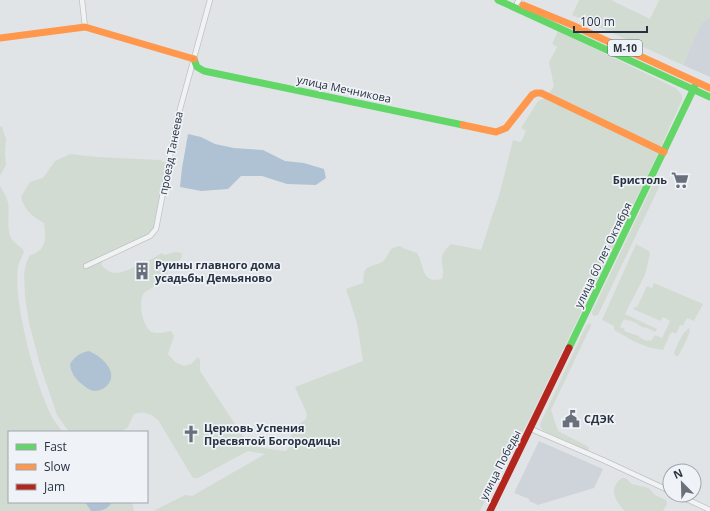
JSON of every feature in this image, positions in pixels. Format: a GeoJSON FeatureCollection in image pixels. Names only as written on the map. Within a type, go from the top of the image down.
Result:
{"type":"FeatureCollection","features":[{"type":"Feature","properties":{"kind":"main road","name":"М-10"},"geometry":{"type":"LineString","coordinates":[[498,0],[710,98]]}},
{"type":"Feature","properties":{"kind":"main road","name":"М-10"},"geometry":{"type":"LineString","coordinates":[[516,1],[572,24],[710,88]]}},
{"type":"Feature","properties":{"kind":"main road","name":"улица Мечникова"},"geometry":{"type":"LineString","coordinates":[[0,38],[85,28],[194,59],[197,67],[204,71],[496,132],[506,128],[532,95],[540,93],[664,152]]}},
{"type":"Feature","properties":{"kind":"main road","name":"улица 60 лет Октября"},"geometry":{"type":"LineString","coordinates":[[531,429],[697,82]]}},
{"type":"Feature","properties":{"kind":"main road","name":"улица Победы"},"geometry":{"type":"LineString","coordinates":[[490,511],[531,429]]}},
{"type":"Feature","properties":{"kind":"street"},"geometry":{"type":"LineString","coordinates":[[82,0],[85,28]]}},
{"type":"Feature","properties":{"kind":"street","name":"проезд Танеева"},"geometry":{"type":"LineString","coordinates":[[86,266],[150,236],[156,229],[177,120],[210,0]]}},
{"type":"Feature","properties":{"kind":"street"},"geometry":{"type":"LineString","coordinates":[[531,429],[662,487]]}},
{"type":"Feature","properties":{"kind":"street"},"geometry":{"type":"LineString","coordinates":[[695,503],[710,510]]}},
{"type":"Feature","properties":{"kind":"shaded area"},"geometry":{"type":"Polygon","coordinates":[[[579,0],[611,0],[650,19],[659,0],[710,0],[710,17],[701,24],[683,65],[572,15],[579,0]]]}},
{"type":"Feature","properties":{"kind":"shaded area"},"geometry":{"type":"Polygon","coordinates":[[[710,17],[710,77],[683,65],[701,23],[710,17]]]}},
{"type":"Feature","properties":{"kind":"shaded area"},"geometry":{"type":"Polygon","coordinates":[[[558,31],[676,88],[682,95],[682,100],[653,164],[528,422],[513,449],[501,460],[488,486],[489,493],[480,511],[153,511],[185,495],[192,496],[265,454],[248,451],[198,478],[193,478],[158,420],[150,414],[134,414],[128,427],[122,431],[68,431],[57,415],[40,365],[29,323],[25,296],[24,274],[26,263],[30,255],[36,253],[42,247],[45,234],[44,223],[30,213],[21,197],[30,182],[43,178],[55,161],[70,154],[160,160],[165,163],[156,223],[153,232],[103,255],[101,259],[102,266],[108,271],[115,273],[125,271],[162,253],[164,255],[175,252],[182,253],[181,259],[171,264],[163,279],[144,293],[142,297],[141,307],[147,328],[155,333],[171,331],[174,336],[168,354],[175,362],[184,366],[191,364],[198,357],[200,360],[200,371],[245,439],[259,447],[286,451],[290,446],[293,430],[306,419],[307,414],[295,387],[363,361],[357,323],[346,289],[363,283],[365,270],[382,262],[391,250],[396,247],[400,246],[417,253],[424,272],[430,279],[435,280],[442,279],[443,254],[451,244],[481,250],[500,192],[513,140],[521,142],[526,131],[521,128],[538,101],[546,98],[554,86],[549,62],[557,47],[552,44],[558,31]]]}},
{"type":"Feature","properties":{"kind":"shaded area"},"geometry":{"type":"Polygon","coordinates":[[[0,126],[2,127],[6,139],[6,165],[0,176],[0,126]]]}},
{"type":"Feature","properties":{"kind":"shaded area"},"geometry":{"type":"Polygon","coordinates":[[[655,180],[661,183],[598,315],[594,316],[592,312],[655,180]]]}},
{"type":"Feature","properties":{"kind":"shaded area"},"geometry":{"type":"Polygon","coordinates":[[[0,186],[8,203],[9,229],[11,238],[24,251],[19,263],[17,277],[18,296],[33,366],[47,406],[55,422],[62,431],[8,431],[8,503],[132,503],[134,511],[0,511],[0,186]]]}},
{"type":"Feature","properties":{"kind":"shaded area"},"geometry":{"type":"Polygon","coordinates":[[[636,244],[649,251],[650,254],[645,275],[625,314],[657,329],[655,332],[624,319],[620,327],[625,329],[624,331],[639,336],[647,341],[651,341],[655,335],[662,338],[670,321],[663,317],[661,321],[633,309],[634,307],[637,307],[647,286],[652,288],[654,283],[703,304],[694,321],[687,318],[683,326],[680,325],[676,334],[673,332],[670,334],[663,350],[651,348],[635,342],[614,330],[614,326],[602,320],[636,244]]]}},
{"type":"Feature","properties":{"kind":"shaded area"},"geometry":{"type":"Polygon","coordinates":[[[589,323],[591,326],[551,410],[558,431],[587,446],[589,448],[588,451],[544,431],[540,424],[586,326],[589,323]]]}},
{"type":"Feature","properties":{"kind":"shaded area"},"geometry":{"type":"Polygon","coordinates":[[[689,328],[690,331],[685,344],[678,356],[676,356],[674,353],[678,343],[686,330],[689,328]]]}},
{"type":"Feature","properties":{"kind":"shaded area"},"geometry":{"type":"Polygon","coordinates":[[[539,441],[603,469],[594,488],[538,505],[529,501],[529,499],[514,493],[539,441]]]}},
{"type":"Feature","properties":{"kind":"shaded area"},"geometry":{"type":"Polygon","coordinates":[[[622,478],[626,478],[632,484],[649,488],[655,495],[662,498],[662,503],[667,504],[663,511],[625,511],[618,503],[614,494],[615,486],[622,478]]]}},
{"type":"Feature","properties":{"kind":"water"},"geometry":{"type":"Polygon","coordinates":[[[188,134],[201,137],[215,144],[234,148],[263,150],[285,161],[304,163],[324,169],[326,178],[316,185],[287,184],[262,176],[241,176],[228,189],[201,191],[180,187],[188,134]]]}},
{"type":"Feature","properties":{"kind":"water"},"geometry":{"type":"Polygon","coordinates":[[[89,351],[103,360],[110,369],[111,373],[111,380],[107,386],[98,391],[86,388],[74,376],[71,370],[70,364],[74,359],[80,354],[89,351]]]}},
{"type":"Feature","properties":{"kind":"water"},"geometry":{"type":"Polygon","coordinates":[[[86,503],[111,503],[106,509],[91,511],[86,503]]]}},
{"type":"Feature","properties":{"kind":"traffic: fast"},"geometry":{"type":"LineString","coordinates":[[498,0],[710,97]]}},
{"type":"Feature","properties":{"kind":"traffic: fast"},"geometry":{"type":"LineString","coordinates":[[194,59],[197,67],[204,71],[463,125]]}},
{"type":"Feature","properties":{"kind":"traffic: fast"},"geometry":{"type":"LineString","coordinates":[[569,348],[695,86]]}},
{"type":"Feature","properties":{"kind":"traffic: slow"},"geometry":{"type":"LineString","coordinates":[[523,5],[572,25],[710,88]]}},
{"type":"Feature","properties":{"kind":"traffic: slow"},"geometry":{"type":"LineString","coordinates":[[0,38],[85,27],[194,59]]}},
{"type":"Feature","properties":{"kind":"traffic: slow"},"geometry":{"type":"LineString","coordinates":[[463,125],[496,132],[506,128],[532,95],[541,93],[664,152]]}},
{"type":"Feature","properties":{"kind":"traffic: jam"},"geometry":{"type":"LineString","coordinates":[[490,511],[569,348]]}},
{"type":"Feature","properties":{"kind":"place","name":"Бристоль"},"geometry":{"type":"Point","coordinates":[680,180]}},
{"type":"Feature","properties":{"kind":"place","name":"Руины главного дома усадьбы Демьяново"},"geometry":{"type":"Point","coordinates":[142,271]}},
{"type":"Feature","properties":{"kind":"place","name":"СДЭК"},"geometry":{"type":"Point","coordinates":[571,419]}},
{"type":"Feature","properties":{"kind":"place","name":"Церковь Успения Пресвятой Богородицы"},"geometry":{"type":"Point","coordinates":[191,434]}}]}
